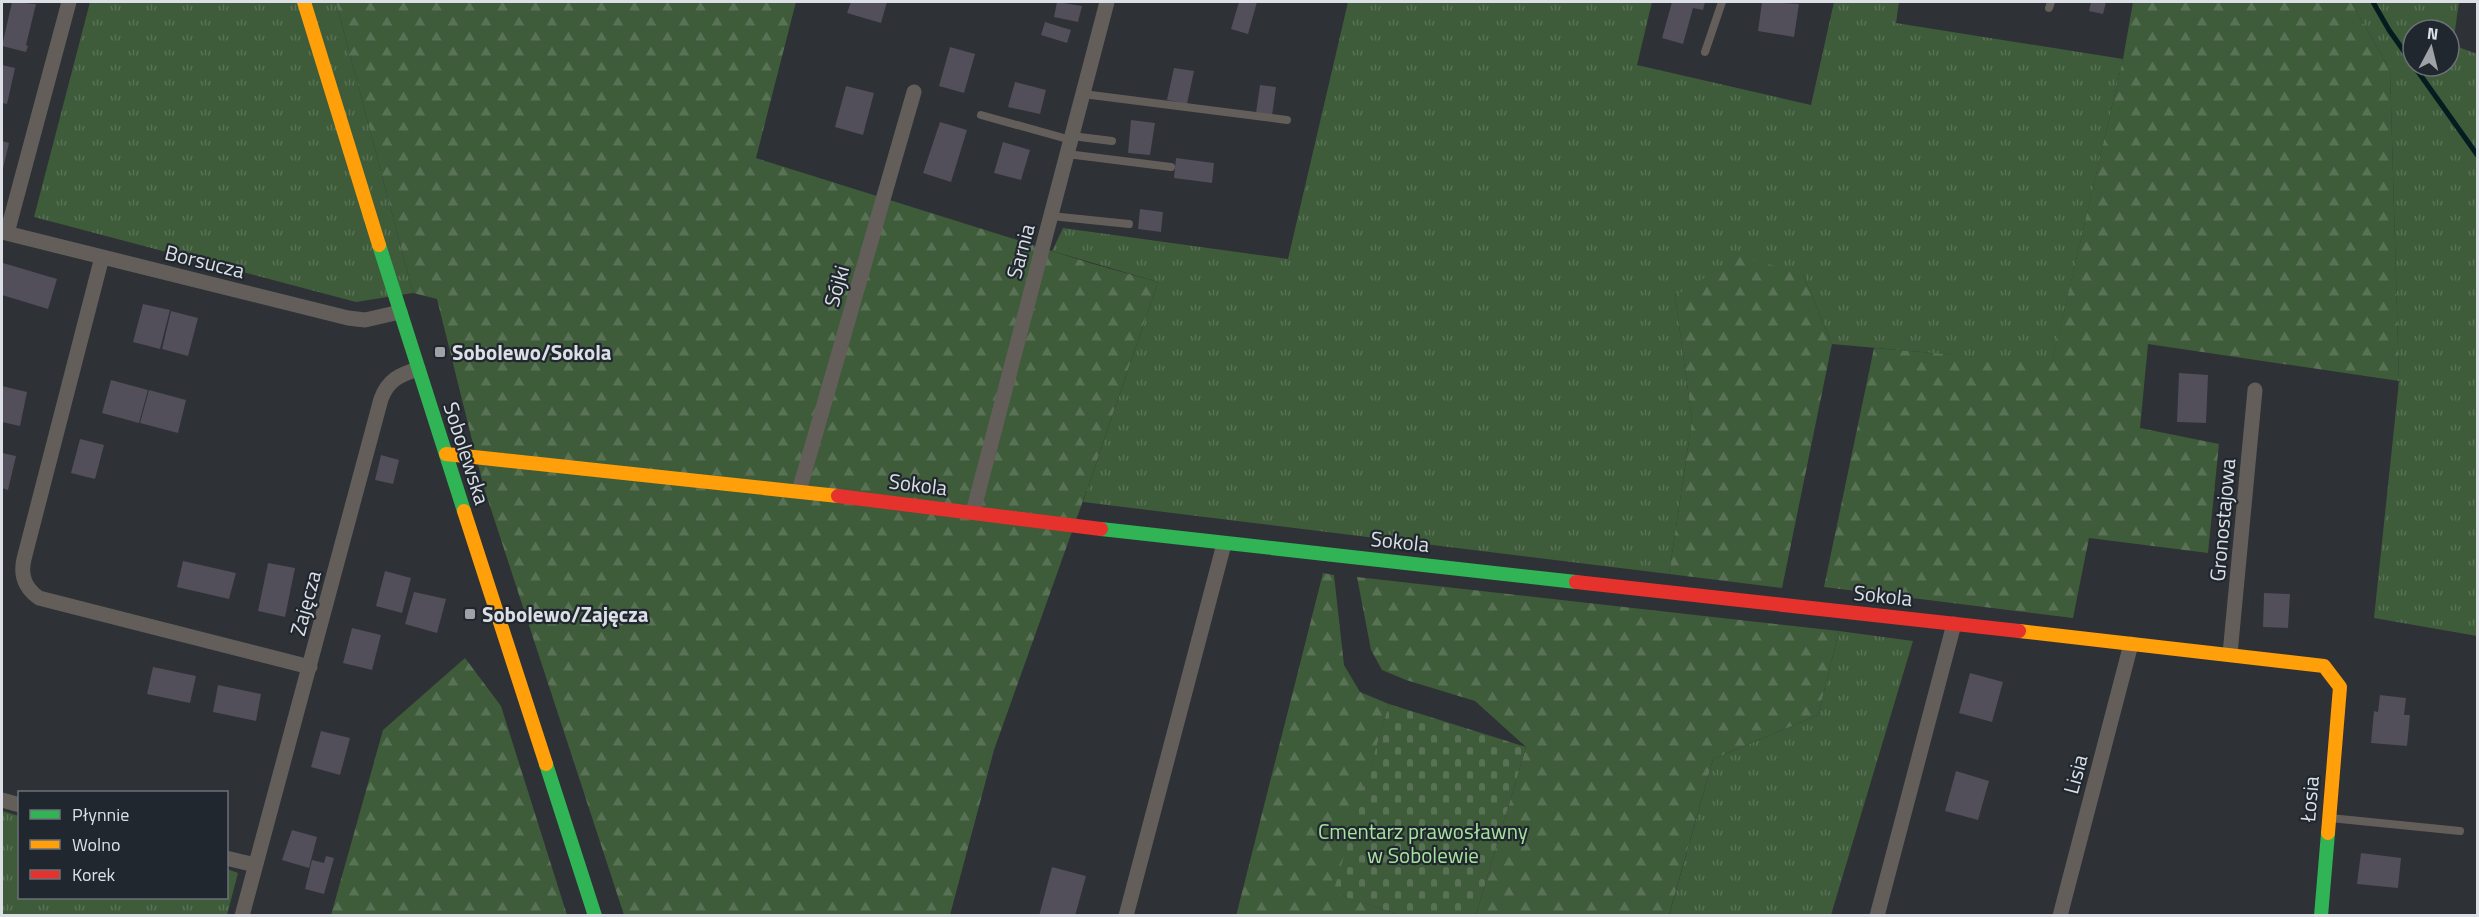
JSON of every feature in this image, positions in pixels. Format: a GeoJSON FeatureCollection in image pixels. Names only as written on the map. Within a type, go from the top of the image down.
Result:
{"type":"FeatureCollection","features":[{"type":"Feature","properties":{"kind":"street"},"geometry":{"type":"LineString","coordinates":[[4,232],[69,2]]}},
{"type":"Feature","properties":{"kind":"street","name":"Sobolewska"},"geometry":{"type":"LineString","coordinates":[[304,2],[418,369],[595,915]]}},
{"type":"Feature","properties":{"kind":"street","name":"Sarnia"},"geometry":{"type":"LineString","coordinates":[[973,512],[1107,2]]}},
{"type":"Feature","properties":{"kind":"street","name":"Sójki"},"geometry":{"type":"LineString","coordinates":[[799,491],[915,92]]}},
{"type":"Feature","properties":{"kind":"street","name":"Borsucza"},"geometry":{"type":"LineString","coordinates":[[4,232],[348,318],[365,320],[400,312]]}},
{"type":"Feature","properties":{"kind":"street"},"geometry":{"type":"LineString","coordinates":[[102,257],[24,559],[22,577],[26,585],[39,597],[310,667]]}},
{"type":"Feature","properties":{"kind":"street","name":"Zajęcza"},"geometry":{"type":"LineString","coordinates":[[242,915],[381,399],[386,387],[395,378],[418,369]]}},
{"type":"Feature","properties":{"kind":"street","name":"Gronostajowa"},"geometry":{"type":"LineString","coordinates":[[2230,654],[2255,390]]}},
{"type":"Feature","properties":{"kind":"street","name":"Sokola"},"geometry":{"type":"LineString","coordinates":[[446,454],[799,491],[1224,544],[2230,654],[2324,666],[2340,687]]}},
{"type":"Feature","properties":{"kind":"street"},"geometry":{"type":"LineString","coordinates":[[1126,915],[1224,544]]}},
{"type":"Feature","properties":{"kind":"street"},"geometry":{"type":"LineString","coordinates":[[1877,915],[1954,624]]}},
{"type":"Feature","properties":{"kind":"street","name":"Lisia"},"geometry":{"type":"LineString","coordinates":[[2060,915],[2131,644]]}},
{"type":"Feature","properties":{"kind":"street","name":"Łosia"},"geometry":{"type":"LineString","coordinates":[[2320,915],[2340,687]]}},
{"type":"Feature","properties":{"kind":"street"},"geometry":{"type":"LineString","coordinates":[[2,800],[18,804]]}},
{"type":"Feature","properties":{"kind":"street"},"geometry":{"type":"LineString","coordinates":[[228,858],[255,865]]}},
{"type":"Feature","properties":{"kind":"lane"},"geometry":{"type":"LineString","coordinates":[[1705,52],[1722,2]]}},
{"type":"Feature","properties":{"kind":"lane"},"geometry":{"type":"LineString","coordinates":[[1083,94],[1287,120]]}},
{"type":"Feature","properties":{"kind":"lane"},"geometry":{"type":"LineString","coordinates":[[981,115],[1070,143],[1171,167]]}},
{"type":"Feature","properties":{"kind":"lane"},"geometry":{"type":"LineString","coordinates":[[1070,143],[1112,141]]}},
{"type":"Feature","properties":{"kind":"lane"},"geometry":{"type":"LineString","coordinates":[[1051,216],[1129,224]]}},
{"type":"Feature","properties":{"kind":"lane"},"geometry":{"type":"LineString","coordinates":[[2329,818],[2460,831]]}},
{"type":"Feature","properties":{"kind":"green space"},"geometry":{"type":"Polygon","coordinates":[[[90,2],[336,2],[413,293],[356,302],[34,217],[90,2]]]}},
{"type":"Feature","properties":{"kind":"green space"},"geometry":{"type":"Polygon","coordinates":[[[336,2],[796,2],[756,158],[1090,263],[1158,282],[994,750],[950,915],[624,915],[484,488],[437,299],[413,293],[336,2]]]}},
{"type":"Feature","properties":{"kind":"green space"},"geometry":{"type":"Polygon","coordinates":[[[1348,2],[1652,2],[1637,65],[1811,105],[1834,2],[1899,2],[1896,23],[2123,59],[2052,364],[1832,344],[1803,274],[1675,295],[1692,420],[1669,574],[1083,502],[1158,282],[1052,251],[1063,228],[1288,259],[1348,2]]]}},
{"type":"Feature","properties":{"kind":"green space"},"geometry":{"type":"Polygon","coordinates":[[[2133,2],[2351,2],[2390,70],[2399,381],[2148,344],[2140,428],[2219,444],[2208,553],[2089,538],[2073,618],[1824,587],[1874,348],[2052,363],[2123,59],[2133,2]]]}},
{"type":"Feature","properties":{"kind":"green space"},"geometry":{"type":"Polygon","coordinates":[[[2351,2],[2459,2],[2457,18],[2401,18],[2401,78],[2461,78],[2461,48],[2477,54],[2477,636],[2374,618],[2399,381],[2390,70],[2351,2]]]}},
{"type":"Feature","properties":{"kind":"green space"},"geometry":{"type":"Polygon","coordinates":[[[1740,256],[1803,274],[1832,344],[1782,588],[1669,574],[1692,420],[1675,296],[1740,256]]]}},
{"type":"Feature","properties":{"kind":"green space"},"geometry":{"type":"Polygon","coordinates":[[[1323,573],[1334,575],[1344,665],[1360,692],[1389,704],[1334,893],[1400,915],[1236,916],[1323,573]]]}},
{"type":"Feature","properties":{"kind":"green space"},"geometry":{"type":"Polygon","coordinates":[[[1357,577],[1839,631],[1818,715],[1713,759],[1669,915],[1476,915],[1526,747],[1475,701],[1406,680],[1382,670],[1371,650],[1357,577]]]}},
{"type":"Feature","properties":{"kind":"green space"},"geometry":{"type":"Polygon","coordinates":[[[1839,631],[1913,641],[1831,915],[1669,916],[1713,759],[1818,715],[1839,631]]]}},
{"type":"Feature","properties":{"kind":"green space"},"geometry":{"type":"Polygon","coordinates":[[[465,658],[501,706],[567,915],[331,915],[383,730],[465,658]]]}},
{"type":"Feature","properties":{"kind":"green space","name":"Cmentarz prawosławny w Sobolewie"},"geometry":{"type":"Polygon","coordinates":[[[1389,704],[1526,747],[1476,915],[1400,915],[1333,893],[1389,704]]]}},
{"type":"Feature","properties":{"kind":"green space"},"geometry":{"type":"Polygon","coordinates":[[[2,811],[18,816],[18,899],[228,899],[228,869],[238,873],[227,915],[2,915],[2,811]]]}},
{"type":"Feature","properties":{"kind":"building"},"geometry":{"type":"Polygon","coordinates":[[[12,2],[36,4],[26,52],[2,46],[12,2]]]}},
{"type":"Feature","properties":{"kind":"building"},"geometry":{"type":"Polygon","coordinates":[[[851,2],[887,2],[881,23],[847,13],[851,2]]]}},
{"type":"Feature","properties":{"kind":"building"},"geometry":{"type":"Polygon","coordinates":[[[1057,2],[1082,6],[1078,22],[1054,17],[1057,2]]]}},
{"type":"Feature","properties":{"kind":"building"},"geometry":{"type":"Polygon","coordinates":[[[1239,2],[1257,2],[1248,34],[1231,29],[1239,2]]]}},
{"type":"Feature","properties":{"kind":"building"},"geometry":{"type":"Polygon","coordinates":[[[1672,2],[1705,2],[1703,10],[1693,8],[1683,44],[1662,38],[1672,2]]]}},
{"type":"Feature","properties":{"kind":"building"},"geometry":{"type":"Polygon","coordinates":[[[1762,2],[1799,4],[1794,37],[1758,31],[1762,2]]]}},
{"type":"Feature","properties":{"kind":"building"},"geometry":{"type":"Polygon","coordinates":[[[2091,2],[2106,2],[2103,14],[2089,11],[2091,2]]]}},
{"type":"Feature","properties":{"kind":"building"},"geometry":{"type":"Polygon","coordinates":[[[1045,22],[1071,30],[1067,43],[1041,35],[1045,22]]]}},
{"type":"Feature","properties":{"kind":"building"},"geometry":{"type":"Polygon","coordinates":[[[950,47],[975,54],[964,93],[939,86],[950,47]]]}},
{"type":"Feature","properties":{"kind":"building"},"geometry":{"type":"Polygon","coordinates":[[[2,65],[15,68],[7,104],[2,103],[2,65]]]}},
{"type":"Feature","properties":{"kind":"building"},"geometry":{"type":"Polygon","coordinates":[[[1174,68],[1194,71],[1187,104],[1167,100],[1174,68]]]}},
{"type":"Feature","properties":{"kind":"building"},"geometry":{"type":"Polygon","coordinates":[[[1015,82],[1046,90],[1040,114],[1008,107],[1015,82]]]}},
{"type":"Feature","properties":{"kind":"building"},"geometry":{"type":"Polygon","coordinates":[[[1260,85],[1276,87],[1272,116],[1256,113],[1260,85]]]}},
{"type":"Feature","properties":{"kind":"building"},"geometry":{"type":"Polygon","coordinates":[[[846,86],[874,93],[863,135],[835,127],[846,86]]]}},
{"type":"Feature","properties":{"kind":"building"},"geometry":{"type":"Polygon","coordinates":[[[1131,120],[1155,123],[1150,155],[1128,153],[1131,120]]]}},
{"type":"Feature","properties":{"kind":"building"},"geometry":{"type":"Polygon","coordinates":[[[940,122],[967,130],[951,182],[923,173],[940,122]]]}},
{"type":"Feature","properties":{"kind":"building"},"geometry":{"type":"Polygon","coordinates":[[[2,141],[9,143],[2,173],[2,141]]]}},
{"type":"Feature","properties":{"kind":"building"},"geometry":{"type":"Polygon","coordinates":[[[1003,142],[1030,150],[1021,180],[994,173],[1003,142]]]}},
{"type":"Feature","properties":{"kind":"building"},"geometry":{"type":"Polygon","coordinates":[[[1176,158],[1214,163],[1212,183],[1174,178],[1176,158]]]}},
{"type":"Feature","properties":{"kind":"building"},"geometry":{"type":"Polygon","coordinates":[[[1140,209],[1163,212],[1161,232],[1138,229],[1140,209]]]}},
{"type":"Feature","properties":{"kind":"building"},"geometry":{"type":"Polygon","coordinates":[[[3,263],[57,279],[48,309],[2,295],[3,263]]]}},
{"type":"Feature","properties":{"kind":"building"},"geometry":{"type":"Polygon","coordinates":[[[143,304],[170,310],[160,349],[133,342],[143,304]]]}},
{"type":"Feature","properties":{"kind":"building"},"geometry":{"type":"Polygon","coordinates":[[[171,311],[198,318],[188,356],[162,349],[171,311]]]}},
{"type":"Feature","properties":{"kind":"building"},"geometry":{"type":"Polygon","coordinates":[[[2179,373],[2208,375],[2206,423],[2177,422],[2179,373]]]}},
{"type":"Feature","properties":{"kind":"building"},"geometry":{"type":"Polygon","coordinates":[[[111,380],[148,390],[139,423],[102,413],[111,380]]]}},
{"type":"Feature","properties":{"kind":"building"},"geometry":{"type":"Polygon","coordinates":[[[2,386],[27,392],[20,426],[2,422],[2,386]]]}},
{"type":"Feature","properties":{"kind":"building"},"geometry":{"type":"Polygon","coordinates":[[[149,390],[186,400],[178,433],[140,423],[149,390]]]}},
{"type":"Feature","properties":{"kind":"building"},"geometry":{"type":"Polygon","coordinates":[[[80,439],[104,445],[95,479],[71,473],[80,439]]]}},
{"type":"Feature","properties":{"kind":"building"},"geometry":{"type":"Polygon","coordinates":[[[2,453],[16,456],[8,490],[2,488],[2,453]]]}},
{"type":"Feature","properties":{"kind":"building"},"geometry":{"type":"Polygon","coordinates":[[[381,455],[399,460],[393,484],[375,480],[381,455]]]}},
{"type":"Feature","properties":{"kind":"building"},"geometry":{"type":"Polygon","coordinates":[[[183,561],[236,573],[229,599],[177,587],[183,561]]]}},
{"type":"Feature","properties":{"kind":"building"},"geometry":{"type":"Polygon","coordinates":[[[268,563],[295,568],[285,617],[258,611],[268,563]]]}},
{"type":"Feature","properties":{"kind":"building"},"geometry":{"type":"Polygon","coordinates":[[[385,571],[411,578],[402,613],[376,606],[385,571]]]}},
{"type":"Feature","properties":{"kind":"building"},"geometry":{"type":"Polygon","coordinates":[[[414,592],[446,599],[437,633],[405,624],[414,592]]]}},
{"type":"Feature","properties":{"kind":"building"},"geometry":{"type":"Polygon","coordinates":[[[2264,593],[2290,594],[2288,628],[2263,627],[2264,593]]]}},
{"type":"Feature","properties":{"kind":"building"},"geometry":{"type":"Polygon","coordinates":[[[352,628],[381,635],[372,670],[343,663],[352,628]]]}},
{"type":"Feature","properties":{"kind":"building"},"geometry":{"type":"Polygon","coordinates":[[[153,667],[196,676],[190,703],[147,694],[153,667]]]}},
{"type":"Feature","properties":{"kind":"building"},"geometry":{"type":"Polygon","coordinates":[[[1970,673],[2003,682],[1992,722],[1959,713],[1970,673]]]}},
{"type":"Feature","properties":{"kind":"building"},"geometry":{"type":"Polygon","coordinates":[[[218,685],[261,694],[256,721],[213,712],[218,685]]]}},
{"type":"Feature","properties":{"kind":"building"},"geometry":{"type":"Polygon","coordinates":[[[2380,695],[2406,698],[2404,715],[2410,715],[2407,746],[2371,743],[2374,711],[2378,712],[2380,695]]]}},
{"type":"Feature","properties":{"kind":"building"},"geometry":{"type":"Polygon","coordinates":[[[321,731],[350,738],[340,775],[311,767],[321,731]]]}},
{"type":"Feature","properties":{"kind":"building"},"geometry":{"type":"Polygon","coordinates":[[[1956,771],[1989,781],[1978,820],[1945,811],[1956,771]]]}},
{"type":"Feature","properties":{"kind":"building"},"geometry":{"type":"Polygon","coordinates":[[[292,830],[317,837],[309,868],[282,860],[292,830]]]}},
{"type":"Feature","properties":{"kind":"building"},"geometry":{"type":"Polygon","coordinates":[[[2361,853],[2401,858],[2398,888],[2357,884],[2361,853]]]}},
{"type":"Feature","properties":{"kind":"building"},"geometry":{"type":"Polygon","coordinates":[[[326,856],[334,858],[324,894],[305,889],[312,860],[324,863],[326,856]]]}},
{"type":"Feature","properties":{"kind":"building"},"geometry":{"type":"Polygon","coordinates":[[[1052,867],[1086,876],[1075,916],[1039,916],[1052,867]]]}},
{"type":"Feature","properties":{"kind":"waterway"},"geometry":{"type":"LineString","coordinates":[[2373,2],[2401,47]]}},
{"type":"Feature","properties":{"kind":"waterway"},"geometry":{"type":"LineString","coordinates":[[2423,78],[2478,156]]}},
{"type":"Feature","properties":{"kind":"traffic: fast"},"geometry":{"type":"LineString","coordinates":[[379,245],[464,511]]}},
{"type":"Feature","properties":{"kind":"traffic: fast"},"geometry":{"type":"LineString","coordinates":[[1101,529],[1576,582]]}},
{"type":"Feature","properties":{"kind":"traffic: fast"},"geometry":{"type":"LineString","coordinates":[[546,764],[595,916]]}},
{"type":"Feature","properties":{"kind":"traffic: fast"},"geometry":{"type":"LineString","coordinates":[[2321,916],[2328,833]]}},
{"type":"Feature","properties":{"kind":"traffic: slow"},"geometry":{"type":"LineString","coordinates":[[304,2],[379,245]]}},
{"type":"Feature","properties":{"kind":"traffic: slow"},"geometry":{"type":"LineString","coordinates":[[446,454],[838,496]]}},
{"type":"Feature","properties":{"kind":"traffic: slow"},"geometry":{"type":"LineString","coordinates":[[464,511],[546,764]]}},
{"type":"Feature","properties":{"kind":"traffic: slow"},"geometry":{"type":"LineString","coordinates":[[2019,631],[2324,666],[2340,687],[2328,833]]}},
{"type":"Feature","properties":{"kind":"traffic: jam"},"geometry":{"type":"LineString","coordinates":[[838,496],[1101,529]]}},
{"type":"Feature","properties":{"kind":"traffic: jam"},"geometry":{"type":"LineString","coordinates":[[1576,582],[2019,631]]}},
{"type":"Feature","properties":{"kind":"place","name":"Sobolewo/Sokola"},"geometry":{"type":"Point","coordinates":[440,352]}},
{"type":"Feature","properties":{"kind":"place","name":"Sobolewo/Zajęcza"},"geometry":{"type":"Point","coordinates":[470,614]}}]}
